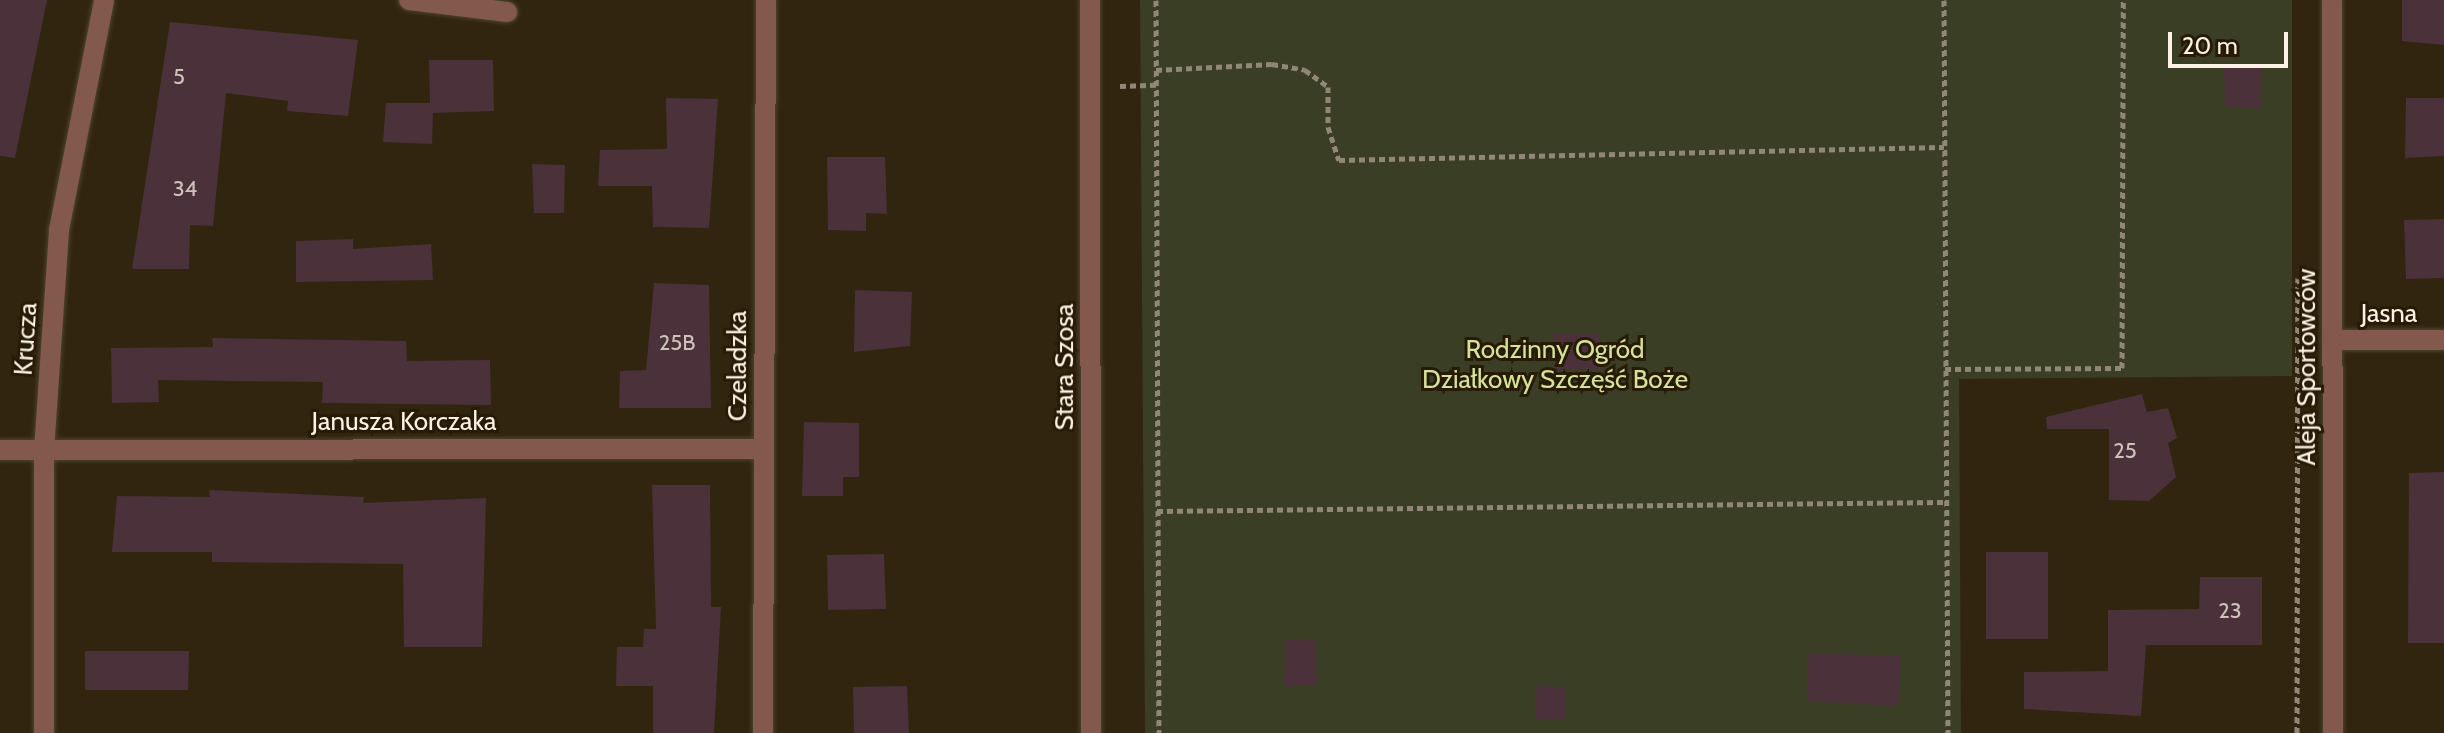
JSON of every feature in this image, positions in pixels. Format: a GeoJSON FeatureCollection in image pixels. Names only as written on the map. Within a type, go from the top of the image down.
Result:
{"type":"FeatureCollection","features":[{"type":"Feature","properties":{"kind":"street","name":"Krucza"},"geometry":{"type":"LineString","coordinates":[[44,733],[44,451],[59,230],[104,0]]}},
{"type":"Feature","properties":{"kind":"street"},"geometry":{"type":"LineString","coordinates":[[409,0],[507,12]]}},
{"type":"Feature","properties":{"kind":"street","name":"Czeladzka"},"geometry":{"type":"LineString","coordinates":[[763,733],[766,0]]}},
{"type":"Feature","properties":{"kind":"street","name":"Stara Szosa"},"geometry":{"type":"LineString","coordinates":[[1090,0],[1091,733]]}},
{"type":"Feature","properties":{"kind":"street","name":"Aleja Sportowców"},"geometry":{"type":"LineString","coordinates":[[2332,0],[2333,733]]}},
{"type":"Feature","properties":{"kind":"street","name":"Jasna"},"geometry":{"type":"LineString","coordinates":[[2333,340],[2444,340]]}},
{"type":"Feature","properties":{"kind":"street","name":"Janusza Korczaka"},"geometry":{"type":"LineString","coordinates":[[0,450],[763,449]]}},
{"type":"Feature","properties":{"kind":"path"},"geometry":{"type":"LineString","coordinates":[[1156,0],[1159,733]]}},
{"type":"Feature","properties":{"kind":"path"},"geometry":{"type":"LineString","coordinates":[[1944,0],[1944,502],[1948,733]]}},
{"type":"Feature","properties":{"kind":"path"},"geometry":{"type":"LineString","coordinates":[[1945,369],[2122,368],[2123,0]]}},
{"type":"Feature","properties":{"kind":"path"},"geometry":{"type":"LineString","coordinates":[[1156,70],[1272,64],[1305,70],[1328,87],[1328,127],[1339,160],[1944,147]]}},
{"type":"Feature","properties":{"kind":"path"},"geometry":{"type":"LineString","coordinates":[[2297,733],[2298,277]]}},
{"type":"Feature","properties":{"kind":"path"},"geometry":{"type":"LineString","coordinates":[[1157,511],[1944,502]]}},
{"type":"Feature","properties":{"kind":"green space","name":"Rodzinny Ogród Działkowy Szczęść Boże"},"geometry":{"type":"Polygon","coordinates":[[[1140,0],[2292,0],[2292,376],[1959,379],[1961,733],[1145,733],[1140,0]]]}},
{"type":"Feature","properties":{"kind":"building"},"geometry":{"type":"Polygon","coordinates":[[[0,0],[47,0],[15,158],[0,156],[0,0]]]}},
{"type":"Feature","properties":{"kind":"building"},"geometry":{"type":"Polygon","coordinates":[[[2402,0],[2444,0],[2444,45],[2402,41],[2402,0]]]}},
{"type":"Feature","properties":{"kind":"building"},"geometry":{"type":"Polygon","coordinates":[[[170,22],[358,40],[348,116],[287,111],[288,101],[226,93],[213,226],[190,225],[189,269],[132,269],[170,22]]]}},
{"type":"Feature","properties":{"kind":"building"},"geometry":{"type":"Polygon","coordinates":[[[429,60],[493,60],[494,111],[433,113],[432,144],[383,142],[386,103],[430,103],[429,60]]]}},
{"type":"Feature","properties":{"kind":"building"},"geometry":{"type":"Polygon","coordinates":[[[2261,67],[2262,107],[2225,108],[2224,68],[2261,67]]]}},
{"type":"Feature","properties":{"kind":"building"},"geometry":{"type":"Polygon","coordinates":[[[666,98],[718,99],[709,228],[653,227],[652,186],[598,186],[600,150],[667,149],[666,98]]]}},
{"type":"Feature","properties":{"kind":"building"},"geometry":{"type":"Polygon","coordinates":[[[2406,98],[2444,98],[2444,156],[2405,158],[2406,98]]]}},
{"type":"Feature","properties":{"kind":"building"},"geometry":{"type":"Polygon","coordinates":[[[827,157],[885,157],[887,214],[866,213],[866,231],[828,230],[827,157]]]}},
{"type":"Feature","properties":{"kind":"building"},"geometry":{"type":"Polygon","coordinates":[[[532,164],[565,165],[564,213],[534,213],[532,164]]]}},
{"type":"Feature","properties":{"kind":"building"},"geometry":{"type":"Polygon","coordinates":[[[2444,219],[2444,278],[2406,279],[2404,220],[2444,219]]]}},
{"type":"Feature","properties":{"kind":"building"},"geometry":{"type":"Polygon","coordinates":[[[353,239],[353,249],[431,244],[433,280],[296,282],[296,241],[353,239]]]}},
{"type":"Feature","properties":{"kind":"building"},"geometry":{"type":"Polygon","coordinates":[[[654,283],[709,285],[711,408],[619,408],[620,371],[646,370],[654,283]]]}},
{"type":"Feature","properties":{"kind":"building"},"geometry":{"type":"Polygon","coordinates":[[[855,290],[912,292],[910,346],[854,352],[855,290]]]}},
{"type":"Feature","properties":{"kind":"building"},"geometry":{"type":"Polygon","coordinates":[[[1553,334],[1600,334],[1602,369],[1553,370],[1553,334]]]}},
{"type":"Feature","properties":{"kind":"building"},"geometry":{"type":"Polygon","coordinates":[[[212,338],[406,341],[407,361],[490,360],[491,405],[322,403],[323,382],[158,380],[159,402],[112,403],[111,348],[213,347],[212,338]]]}},
{"type":"Feature","properties":{"kind":"building"},"geometry":{"type":"Polygon","coordinates":[[[2142,394],[2147,412],[2168,408],[2177,438],[2168,443],[2176,477],[2149,501],[2109,500],[2109,429],[2047,429],[2046,417],[2142,394]]]}},
{"type":"Feature","properties":{"kind":"building"},"geometry":{"type":"Polygon","coordinates":[[[804,422],[859,423],[859,477],[843,477],[843,496],[802,496],[804,422]]]}},
{"type":"Feature","properties":{"kind":"building"},"geometry":{"type":"Polygon","coordinates":[[[2444,472],[2444,643],[2408,643],[2409,473],[2444,472]]]}},
{"type":"Feature","properties":{"kind":"building"},"geometry":{"type":"Polygon","coordinates":[[[652,485],[710,485],[711,607],[721,607],[714,733],[653,733],[653,686],[616,686],[617,647],[643,647],[644,629],[656,629],[652,485]]]}},
{"type":"Feature","properties":{"kind":"building"},"geometry":{"type":"Polygon","coordinates":[[[209,490],[364,497],[363,503],[486,498],[482,647],[404,647],[403,564],[212,562],[212,552],[112,552],[117,496],[210,497],[209,490]]]}},
{"type":"Feature","properties":{"kind":"building"},"geometry":{"type":"Polygon","coordinates":[[[1986,552],[2048,552],[2048,639],[1986,639],[1986,552]]]}},
{"type":"Feature","properties":{"kind":"building"},"geometry":{"type":"Polygon","coordinates":[[[884,554],[886,609],[828,610],[827,555],[884,554]]]}},
{"type":"Feature","properties":{"kind":"building"},"geometry":{"type":"Polygon","coordinates":[[[2200,577],[2262,577],[2262,645],[2146,645],[2141,716],[2024,709],[2024,672],[2108,671],[2108,610],[2199,609],[2200,577]]]}},
{"type":"Feature","properties":{"kind":"building"},"geometry":{"type":"Polygon","coordinates":[[[1286,639],[1316,639],[1317,684],[1284,686],[1286,639]]]}},
{"type":"Feature","properties":{"kind":"building"},"geometry":{"type":"Polygon","coordinates":[[[85,651],[189,651],[188,690],[85,690],[85,651]]]}},
{"type":"Feature","properties":{"kind":"building"},"geometry":{"type":"Polygon","coordinates":[[[1808,653],[1901,656],[1898,706],[1808,701],[1808,653]]]}},
{"type":"Feature","properties":{"kind":"building"},"geometry":{"type":"Polygon","coordinates":[[[907,686],[909,733],[854,733],[853,687],[907,686]]]}},
{"type":"Feature","properties":{"kind":"building"},"geometry":{"type":"Polygon","coordinates":[[[1535,686],[1565,687],[1566,720],[1535,719],[1535,686]]]}}]}
